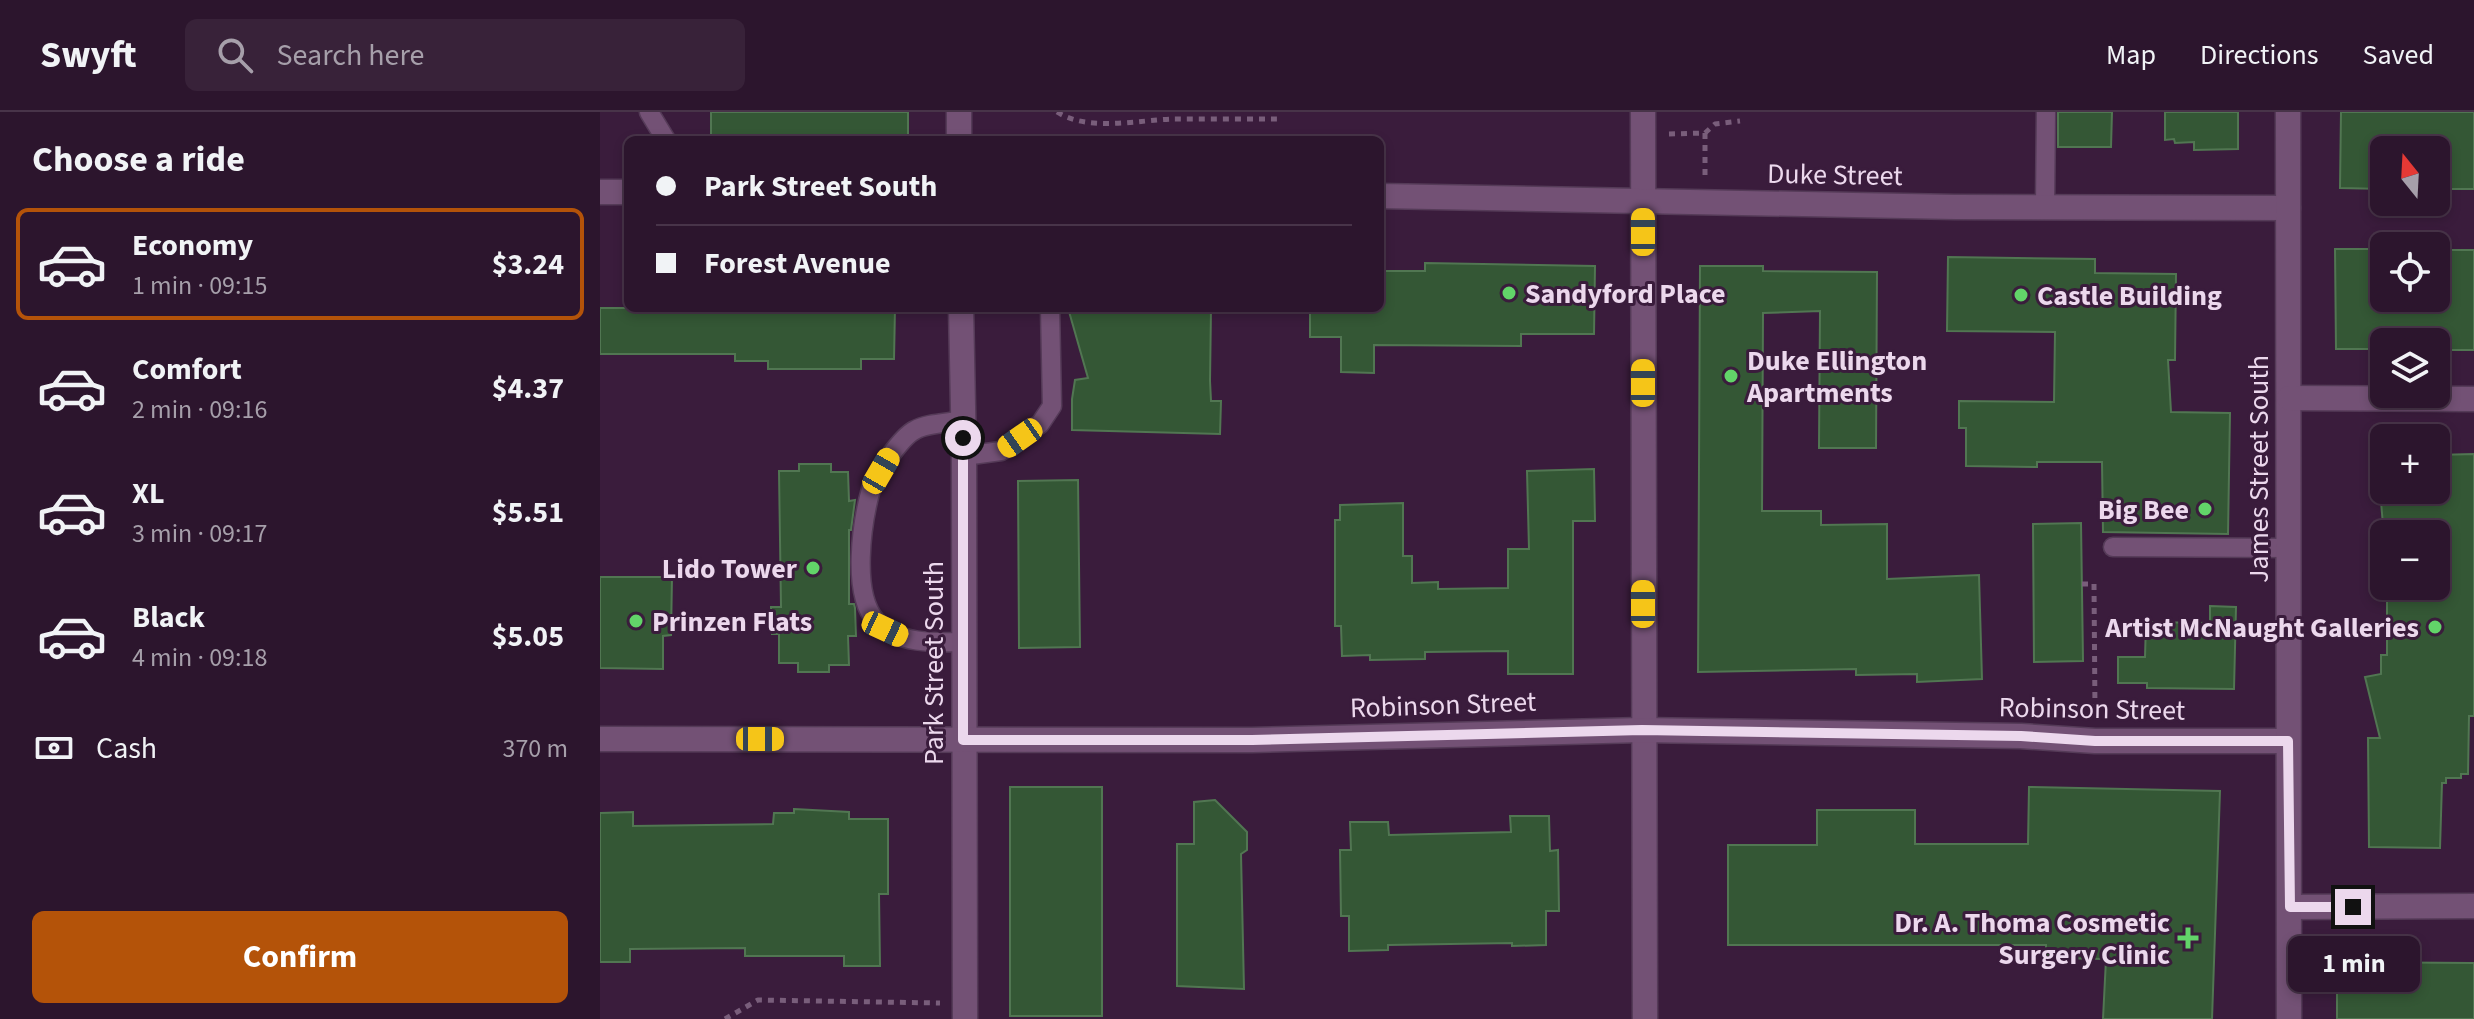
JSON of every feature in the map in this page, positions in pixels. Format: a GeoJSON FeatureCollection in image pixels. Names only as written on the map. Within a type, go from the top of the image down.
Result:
{"type":"FeatureCollection","features":[{"type":"Feature","properties":{"kind":"street"},"geometry":{"type":"LineString","coordinates":[[959,112],[959,136]]}},
{"type":"Feature","properties":{"kind":"street"},"geometry":{"type":"LineString","coordinates":[[1643,112],[1645,1019]]}},
{"type":"Feature","properties":{"kind":"street","name":"James Street South"},"geometry":{"type":"LineString","coordinates":[[2288,112],[2289,1019]]}},
{"type":"Feature","properties":{"kind":"street"},"geometry":{"type":"LineString","coordinates":[[600,192],[624,192]]}},
{"type":"Feature","properties":{"kind":"street","name":"Duke Street"},"geometry":{"type":"LineString","coordinates":[[1384,196],[1928,206],[2288,208]]}},
{"type":"Feature","properties":{"kind":"street","name":"Park Street South"},"geometry":{"type":"LineString","coordinates":[[961,312],[965,1011]]}},
{"type":"Feature","properties":{"kind":"street"},"geometry":{"type":"LineString","coordinates":[[2289,398],[2474,399]]}},
{"type":"Feature","properties":{"kind":"street","name":"Robinson Street"},"geometry":{"type":"LineString","coordinates":[[600,739],[1252,740],[1642,730],[2021,736],[2095,741],[2288,741]]}},
{"type":"Feature","properties":{"kind":"street"},"geometry":{"type":"LineString","coordinates":[[2290,907],[2474,906]]}},
{"type":"Feature","properties":{"kind":"lane"},"geometry":{"type":"LineString","coordinates":[[649,112],[664,136]]}},
{"type":"Feature","properties":{"kind":"lane"},"geometry":{"type":"LineString","coordinates":[[2045,205],[2046,112]]}},
{"type":"Feature","properties":{"kind":"lane"},"geometry":{"type":"LineString","coordinates":[[964,456],[1001,451],[1040,424],[1052,406],[1050,312]]}},
{"type":"Feature","properties":{"kind":"lane"},"geometry":{"type":"LineString","coordinates":[[963,420],[914,430],[890,456],[872,486],[863,532],[861,575],[865,601],[874,620],[885,629],[902,637],[937,643],[963,642]]}},
{"type":"Feature","properties":{"kind":"lane"},"geometry":{"type":"LineString","coordinates":[[2113,547],[2289,548]]}},
{"type":"Feature","properties":{"kind":"path"},"geometry":{"type":"LineString","coordinates":[[1057,112],[1065,117],[1108,124],[1239,115],[1279,119]]}},
{"type":"Feature","properties":{"kind":"path"},"geometry":{"type":"LineString","coordinates":[[1668,134],[1705,133],[1715,124],[1740,121]]}},
{"type":"Feature","properties":{"kind":"path"},"geometry":{"type":"LineString","coordinates":[[1705,133],[1705,177]]}},
{"type":"Feature","properties":{"kind":"path"},"geometry":{"type":"LineString","coordinates":[[2082,584],[2094,584],[2095,741]]}},
{"type":"Feature","properties":{"kind":"path"},"geometry":{"type":"LineString","coordinates":[[725,1019],[758,1000],[965,1011]]}},
{"type":"Feature","properties":{"kind":"building"},"geometry":{"type":"Polygon","coordinates":[[[711,112],[908,112],[908,136],[711,136],[711,112]]]}},
{"type":"Feature","properties":{"kind":"building"},"geometry":{"type":"Polygon","coordinates":[[[2058,112],[2112,112],[2111,147],[2058,147],[2058,112]]]}},
{"type":"Feature","properties":{"kind":"building"},"geometry":{"type":"Polygon","coordinates":[[[2165,112],[2238,112],[2238,149],[2194,150],[2194,142],[2165,140],[2165,112]]]}},
{"type":"Feature","properties":{"kind":"building"},"geometry":{"type":"Polygon","coordinates":[[[2341,112],[2474,112],[2474,189],[2450,189],[2450,136],[2370,136],[2370,189],[2340,188],[2341,112]]]}},
{"type":"Feature","properties":{"kind":"building"},"geometry":{"type":"Polygon","coordinates":[[[2335,249],[2370,249],[2370,312],[2450,312],[2450,250],[2474,250],[2474,350],[2450,350],[2450,328],[2370,328],[2370,349],[2336,349],[2335,249]]]}},
{"type":"Feature","properties":{"kind":"building"},"geometry":{"type":"Polygon","coordinates":[[[1948,257],[2095,259],[2095,273],[2176,274],[2175,360],[2168,360],[2171,412],[2230,413],[2228,534],[2103,532],[2102,462],[2037,462],[2037,467],[1966,466],[1966,428],[1959,428],[1959,401],[2054,402],[2055,332],[1947,331],[1948,257]]]}},
{"type":"Feature","properties":{"kind":"building","name":"Sandyford Place"},"geometry":{"type":"Polygon","coordinates":[[[1425,263],[1595,266],[1594,334],[1521,334],[1521,346],[1374,345],[1374,373],[1341,372],[1341,337],[1310,337],[1310,312],[1384,312],[1384,271],[1425,271],[1425,263]]]}},
{"type":"Feature","properties":{"kind":"building"},"geometry":{"type":"Polygon","coordinates":[[[1700,266],[1763,266],[1763,271],[1877,272],[1876,448],[1819,448],[1820,311],[1763,313],[1762,511],[1821,511],[1821,525],[1887,524],[1887,579],[1979,575],[1982,679],[1917,682],[1917,674],[1856,675],[1856,669],[1698,672],[1700,266]]]}},
{"type":"Feature","properties":{"kind":"building"},"geometry":{"type":"Polygon","coordinates":[[[600,308],[624,308],[624,312],[895,312],[894,359],[861,359],[861,369],[768,369],[768,361],[735,361],[735,354],[600,354],[600,308]]]}},
{"type":"Feature","properties":{"kind":"building"},"geometry":{"type":"Polygon","coordinates":[[[1069,312],[1211,312],[1211,401],[1221,401],[1220,434],[1072,430],[1075,380],[1088,378],[1069,312]]]}},
{"type":"Feature","properties":{"kind":"building"},"geometry":{"type":"Polygon","coordinates":[[[2474,454],[2474,716],[2469,716],[2468,774],[2461,774],[2461,778],[2446,778],[2446,783],[2442,783],[2440,848],[2369,847],[2368,738],[2380,738],[2365,677],[2381,674],[2381,655],[2387,655],[2387,600],[2450,600],[2450,520],[2383,520],[2381,504],[2450,504],[2450,455],[2474,454]]]}},
{"type":"Feature","properties":{"kind":"building","name":"Lido Tower"},"geometry":{"type":"Polygon","coordinates":[[[799,464],[831,464],[831,472],[848,472],[849,501],[855,500],[849,530],[849,604],[854,604],[855,608],[856,636],[848,636],[849,665],[829,665],[829,672],[798,672],[798,663],[779,663],[779,634],[772,634],[771,607],[781,607],[779,471],[799,471],[799,464]]]}},
{"type":"Feature","properties":{"kind":"building"},"geometry":{"type":"Polygon","coordinates":[[[1594,469],[1595,521],[1573,521],[1573,674],[1508,674],[1508,651],[1425,652],[1425,659],[1370,660],[1370,655],[1342,656],[1341,626],[1335,626],[1335,520],[1340,520],[1340,505],[1403,503],[1403,556],[1412,556],[1412,583],[1438,582],[1438,589],[1508,588],[1508,549],[1529,549],[1527,471],[1594,469]]]}},
{"type":"Feature","properties":{"kind":"building"},"geometry":{"type":"Polygon","coordinates":[[[1078,480],[1080,647],[1019,648],[1018,481],[1078,480]]]}},
{"type":"Feature","properties":{"kind":"building"},"geometry":{"type":"Polygon","coordinates":[[[2081,523],[2083,661],[2034,662],[2033,524],[2081,523]]]}},
{"type":"Feature","properties":{"kind":"building","name":"Prinzen Flats"},"geometry":{"type":"Polygon","coordinates":[[[600,577],[672,577],[671,635],[663,636],[663,669],[600,668],[600,577]]]}},
{"type":"Feature","properties":{"kind":"building"},"geometry":{"type":"Polygon","coordinates":[[[2210,606],[2236,607],[2234,689],[2147,688],[2147,683],[2118,683],[2118,657],[2145,657],[2146,622],[2210,623],[2210,606]]]}},
{"type":"Feature","properties":{"kind":"building"},"geometry":{"type":"Polygon","coordinates":[[[1010,787],[1102,787],[1102,1016],[1010,1016],[1010,787]]]}},
{"type":"Feature","properties":{"kind":"building"},"geometry":{"type":"Polygon","coordinates":[[[2029,787],[2220,791],[2212,1019],[2103,1019],[2106,959],[2046,958],[2046,945],[1728,945],[1728,845],[1817,845],[1817,810],[1915,810],[1915,844],[2028,844],[2029,787]]]}},
{"type":"Feature","properties":{"kind":"building"},"geometry":{"type":"Polygon","coordinates":[[[1215,800],[1247,832],[1247,850],[1241,854],[1244,989],[1177,986],[1177,844],[1194,844],[1194,802],[1215,800]]]}},
{"type":"Feature","properties":{"kind":"building"},"geometry":{"type":"Polygon","coordinates":[[[794,809],[849,812],[849,819],[888,819],[888,894],[879,894],[880,966],[844,966],[844,956],[745,956],[745,948],[630,949],[630,962],[600,962],[600,813],[633,812],[633,826],[773,824],[774,813],[794,813],[794,809]]]}},
{"type":"Feature","properties":{"kind":"building"},"geometry":{"type":"Polygon","coordinates":[[[1510,816],[1549,816],[1550,851],[1558,850],[1559,911],[1546,911],[1546,945],[1388,945],[1388,950],[1349,951],[1349,916],[1341,916],[1340,850],[1351,850],[1350,822],[1388,822],[1389,835],[1511,832],[1510,816]]]}},
{"type":"Feature","properties":{"kind":"building"},"geometry":{"type":"Polygon","coordinates":[[[2337,962],[2474,963],[2474,1019],[2337,1019],[2337,962]]]}},
{"type":"Feature","properties":{"kind":"place","name":"Sandyford Place"},"geometry":{"type":"Point","coordinates":[1509,293]}},
{"type":"Feature","properties":{"kind":"place","name":"Castle Building"},"geometry":{"type":"Point","coordinates":[2021,295]}},
{"type":"Feature","properties":{"kind":"place","name":"Duke Ellington Apartments"},"geometry":{"type":"Point","coordinates":[1731,376]}},
{"type":"Feature","properties":{"kind":"place","name":"Big Bee"},"geometry":{"type":"Point","coordinates":[2205,509]}},
{"type":"Feature","properties":{"kind":"place","name":"Lido Tower"},"geometry":{"type":"Point","coordinates":[813,568]}},
{"type":"Feature","properties":{"kind":"place","name":"Prinzen Flats"},"geometry":{"type":"Point","coordinates":[636,621]}},
{"type":"Feature","properties":{"kind":"place","name":"Artist McNaught Galleries"},"geometry":{"type":"Point","coordinates":[2435,627]}},
{"type":"Feature","properties":{"kind":"place","name":"Dr. A. Thoma Cosmetic Surgery Clinic"},"geometry":{"type":"Point","coordinates":[2188,938]}},
{"type":"Feature","properties":{"kind":"route"},"geometry":{"type":"LineString","coordinates":[[963,438],[963,740],[1252,740],[1642,730],[2021,736],[2095,741],[2288,741],[2290,907],[2353,907]]}}]}
